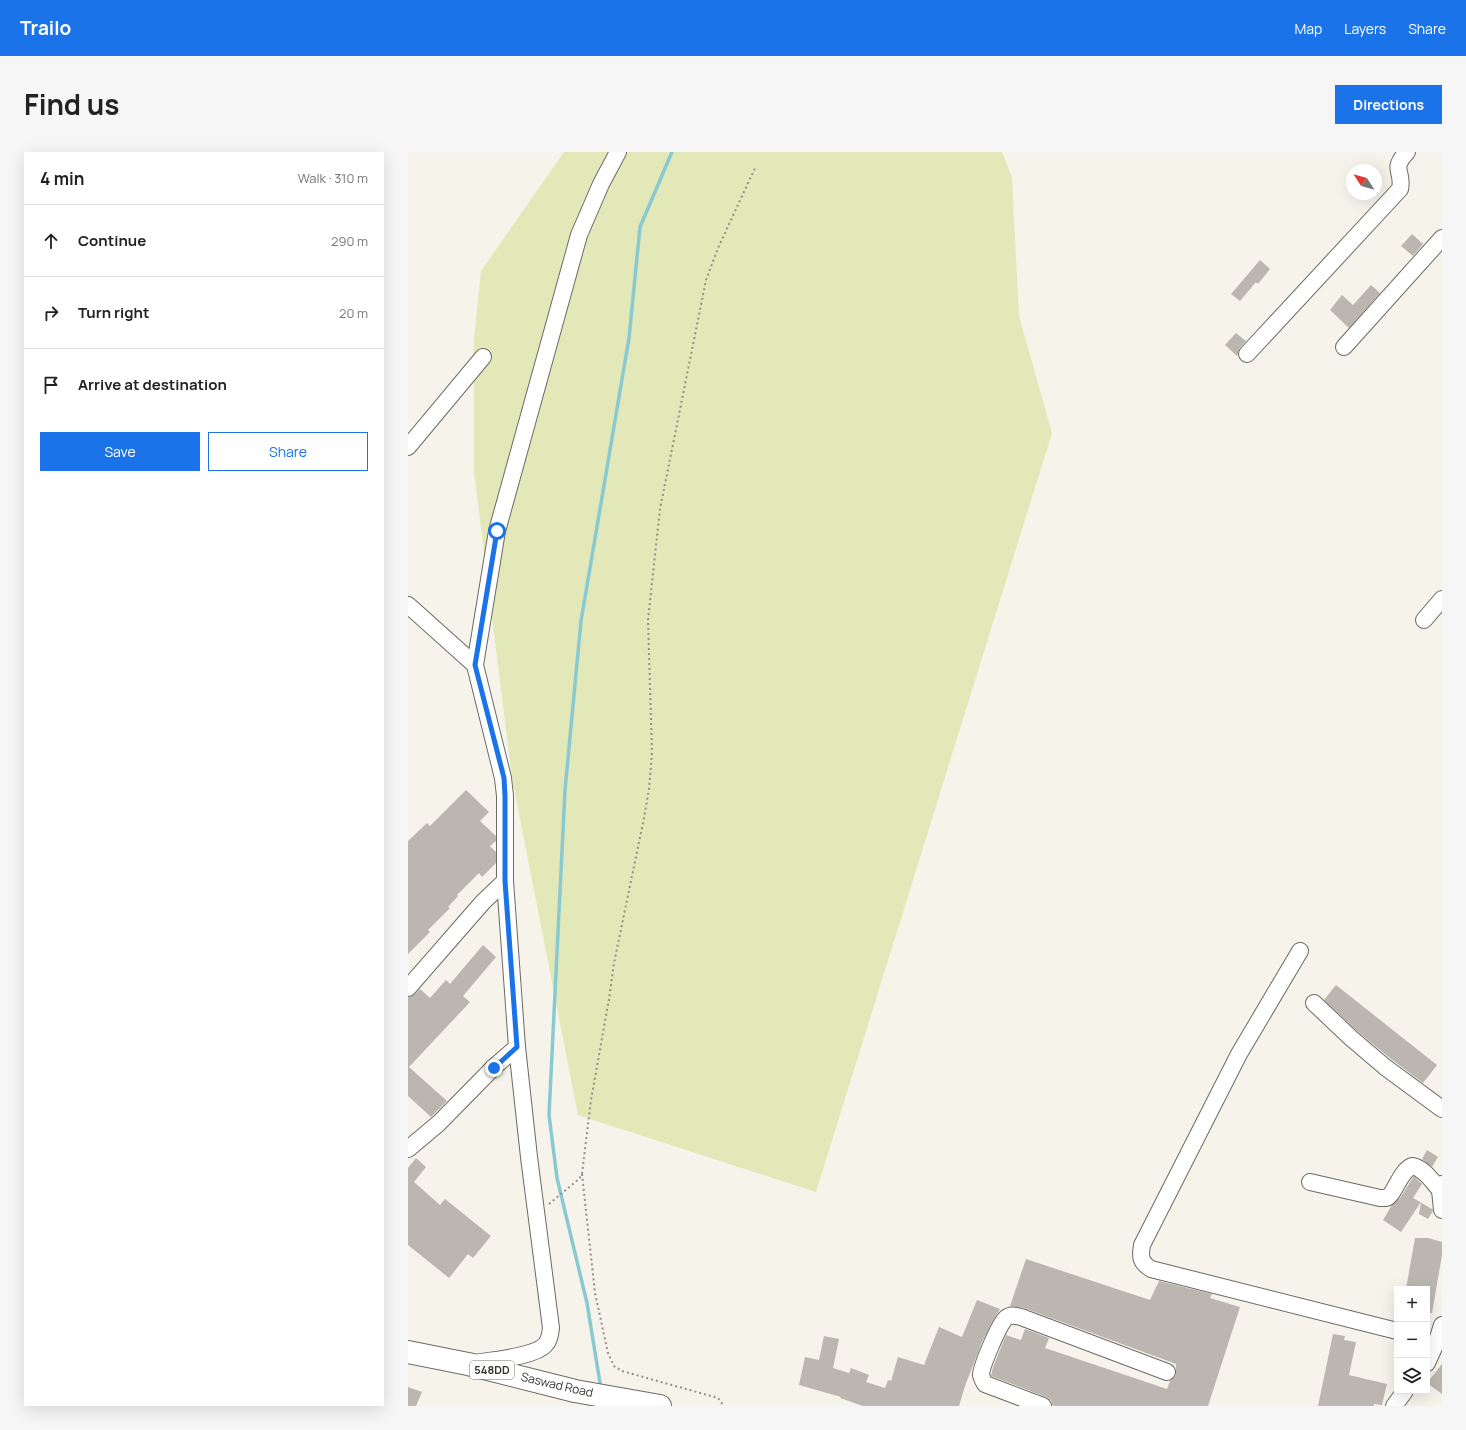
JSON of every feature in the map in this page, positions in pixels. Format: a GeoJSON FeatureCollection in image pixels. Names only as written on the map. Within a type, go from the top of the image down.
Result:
{"type":"FeatureCollection","features":[{"type":"Feature","properties":{"kind":"highway","name":"Saswad Road"},"geometry":{"type":"LineString","coordinates":[[408,1352],[468,1364],[575,1391],[653,1405]]}},
{"type":"Feature","properties":{"kind":"street"},"geometry":{"type":"LineString","coordinates":[[468,1364],[534,1352],[545,1345],[550,1338],[551,1328],[529,1157],[517,1047],[505,881],[504,778],[475,665],[497,531],[579,235],[601,184],[618,152]]}},
{"type":"Feature","properties":{"kind":"street"},"geometry":{"type":"LineString","coordinates":[[1247,354],[1400,189],[1401,183],[1398,167],[1399,161],[1407,152]]}},
{"type":"Feature","properties":{"kind":"street"},"geometry":{"type":"LineString","coordinates":[[1344,347],[1442,238]]}},
{"type":"Feature","properties":{"kind":"street"},"geometry":{"type":"LineString","coordinates":[[408,447],[483,357]]}},
{"type":"Feature","properties":{"kind":"street"},"geometry":{"type":"LineString","coordinates":[[1424,620],[1442,598]]}},
{"type":"Feature","properties":{"kind":"street"},"geometry":{"type":"LineString","coordinates":[[408,605],[475,665]]}},
{"type":"Feature","properties":{"kind":"street"},"geometry":{"type":"LineString","coordinates":[[408,988],[483,902],[505,881]]}},
{"type":"Feature","properties":{"kind":"street"},"geometry":{"type":"LineString","coordinates":[[1300,951],[1239,1054],[1142,1245],[1141,1255],[1143,1264],[1151,1270],[1394,1330]]}},
{"type":"Feature","properties":{"kind":"street"},"geometry":{"type":"LineString","coordinates":[[1314,1003],[1351,1038],[1442,1109]]}},
{"type":"Feature","properties":{"kind":"street"},"geometry":{"type":"LineString","coordinates":[[408,1149],[439,1123],[517,1047]]}},
{"type":"Feature","properties":{"kind":"street"},"geometry":{"type":"LineString","coordinates":[[1310,1182],[1380,1198],[1386,1198],[1390,1195],[1404,1171],[1412,1166],[1417,1167],[1441,1187],[1442,1210]]}},
{"type":"Feature","properties":{"kind":"street"},"geometry":{"type":"LineString","coordinates":[[1043,1406],[985,1384],[981,1378],[982,1370],[996,1334],[1006,1318],[1012,1315],[1021,1317],[1167,1372]]}},
{"type":"Feature","properties":{"kind":"street"},"geometry":{"type":"LineString","coordinates":[[1428,1358],[1432,1340],[1442,1325]]}},
{"type":"Feature","properties":{"kind":"street"},"geometry":{"type":"LineString","coordinates":[[1394,1406],[1403,1394]]}},
{"type":"Feature","properties":{"kind":"path"},"geometry":{"type":"LineString","coordinates":[[724,1406],[718,1398],[622,1371],[614,1366],[608,1353],[595,1294],[582,1174],[591,1100],[614,963],[649,789],[652,753],[648,620],[660,509],[706,280],[718,248],[756,166]]}},
{"type":"Feature","properties":{"kind":"path"},"geometry":{"type":"LineString","coordinates":[[550,1203],[579,1179],[582,1174]]}},
{"type":"Feature","properties":{"kind":"green space"},"geometry":{"type":"Polygon","coordinates":[[[564,152],[1002,152],[1012,178],[1019,316],[1052,433],[816,1192],[578,1115],[512,778],[474,472],[474,339],[481,271],[564,152]]]}},
{"type":"Feature","properties":{"kind":"building"},"geometry":{"type":"Polygon","coordinates":[[[1412,234],[1423,244],[1413,256],[1401,246],[1412,234]]]}},
{"type":"Feature","properties":{"kind":"building"},"geometry":{"type":"Polygon","coordinates":[[[1260,260],[1270,269],[1258,284],[1256,282],[1240,301],[1231,294],[1260,260]]]}},
{"type":"Feature","properties":{"kind":"building"},"geometry":{"type":"Polygon","coordinates":[[[1371,285],[1380,293],[1349,328],[1330,310],[1342,295],[1353,305],[1371,285]]]}},
{"type":"Feature","properties":{"kind":"building"},"geometry":{"type":"Polygon","coordinates":[[[1236,333],[1246,341],[1240,348],[1237,356],[1225,345],[1236,333]]]}},
{"type":"Feature","properties":{"kind":"building"},"geometry":{"type":"Polygon","coordinates":[[[466,790],[489,812],[480,821],[496,836],[496,841],[490,846],[496,852],[496,863],[482,877],[479,873],[457,895],[458,896],[448,907],[450,908],[428,930],[430,932],[408,954],[408,841],[427,823],[430,826],[466,790]]]}},
{"type":"Feature","properties":{"kind":"building"},"geometry":{"type":"Polygon","coordinates":[[[483,945],[496,957],[463,996],[470,1002],[409,1067],[447,1101],[431,1117],[408,1096],[408,997],[415,994],[420,989],[430,998],[446,980],[450,984],[483,945]]]}},
{"type":"Feature","properties":{"kind":"building"},"geometry":{"type":"Polygon","coordinates":[[[1336,985],[1437,1065],[1423,1083],[1357,1031],[1324,1000],[1336,985]]]}},
{"type":"Feature","properties":{"kind":"building"},"geometry":{"type":"Polygon","coordinates":[[[1427,1150],[1438,1157],[1432,1167],[1422,1159],[1427,1150]]]}},
{"type":"Feature","properties":{"kind":"building"},"geometry":{"type":"Polygon","coordinates":[[[416,1158],[426,1167],[414,1182],[440,1205],[445,1199],[491,1236],[473,1258],[468,1254],[449,1278],[408,1245],[408,1168],[416,1158]]]}},
{"type":"Feature","properties":{"kind":"building"},"geometry":{"type":"Polygon","coordinates":[[[1414,1176],[1422,1184],[1413,1198],[1421,1202],[1401,1232],[1383,1220],[1392,1205],[1400,1198],[1414,1176]]]}},
{"type":"Feature","properties":{"kind":"building"},"geometry":{"type":"Polygon","coordinates":[[[1421,1203],[1433,1211],[1428,1219],[1419,1214],[1421,1203]]]}},
{"type":"Feature","properties":{"kind":"building"},"geometry":{"type":"Polygon","coordinates":[[[1415,1238],[1428,1238],[1442,1242],[1442,1255],[1432,1313],[1430,1313],[1430,1286],[1407,1286],[1415,1238]]]}},
{"type":"Feature","properties":{"kind":"building"},"geometry":{"type":"Polygon","coordinates":[[[1026,1259],[1150,1300],[1159,1281],[1212,1294],[1210,1298],[1240,1307],[1208,1406],[1055,1406],[1052,1405],[1051,1400],[1046,1397],[991,1376],[993,1367],[1006,1335],[1021,1340],[1025,1329],[1049,1338],[1045,1348],[1167,1389],[1170,1381],[1176,1375],[1176,1364],[1024,1308],[1010,1306],[1026,1259]]]}},
{"type":"Feature","properties":{"kind":"building"},"geometry":{"type":"Polygon","coordinates":[[[977,1300],[1000,1309],[982,1342],[959,1406],[863,1406],[840,1398],[841,1397],[799,1385],[805,1357],[819,1360],[824,1336],[839,1339],[833,1368],[849,1373],[851,1368],[869,1375],[866,1382],[885,1388],[888,1380],[891,1381],[898,1357],[924,1365],[939,1327],[962,1337],[977,1300]]]}},
{"type":"Feature","properties":{"kind":"building"},"geometry":{"type":"Polygon","coordinates":[[[1333,1334],[1345,1336],[1344,1340],[1356,1342],[1349,1375],[1387,1384],[1382,1405],[1318,1406],[1333,1334]]]}},
{"type":"Feature","properties":{"kind":"building"},"geometry":{"type":"Polygon","coordinates":[[[1442,1364],[1442,1394],[1430,1385],[1430,1379],[1442,1364]]]}},
{"type":"Feature","properties":{"kind":"building"},"geometry":{"type":"Polygon","coordinates":[[[408,1387],[422,1392],[416,1406],[408,1406],[408,1387]]]}},
{"type":"Feature","properties":{"kind":"waterway"},"geometry":{"type":"LineString","coordinates":[[601,1389],[587,1303],[557,1178],[549,1115],[565,790],[581,621],[629,338],[640,227],[672,152]]}},
{"type":"Feature","properties":{"kind":"route"},"geometry":{"type":"LineString","coordinates":[[494,1068],[517,1047],[505,881],[504,778],[475,665],[497,531]]}}]}
